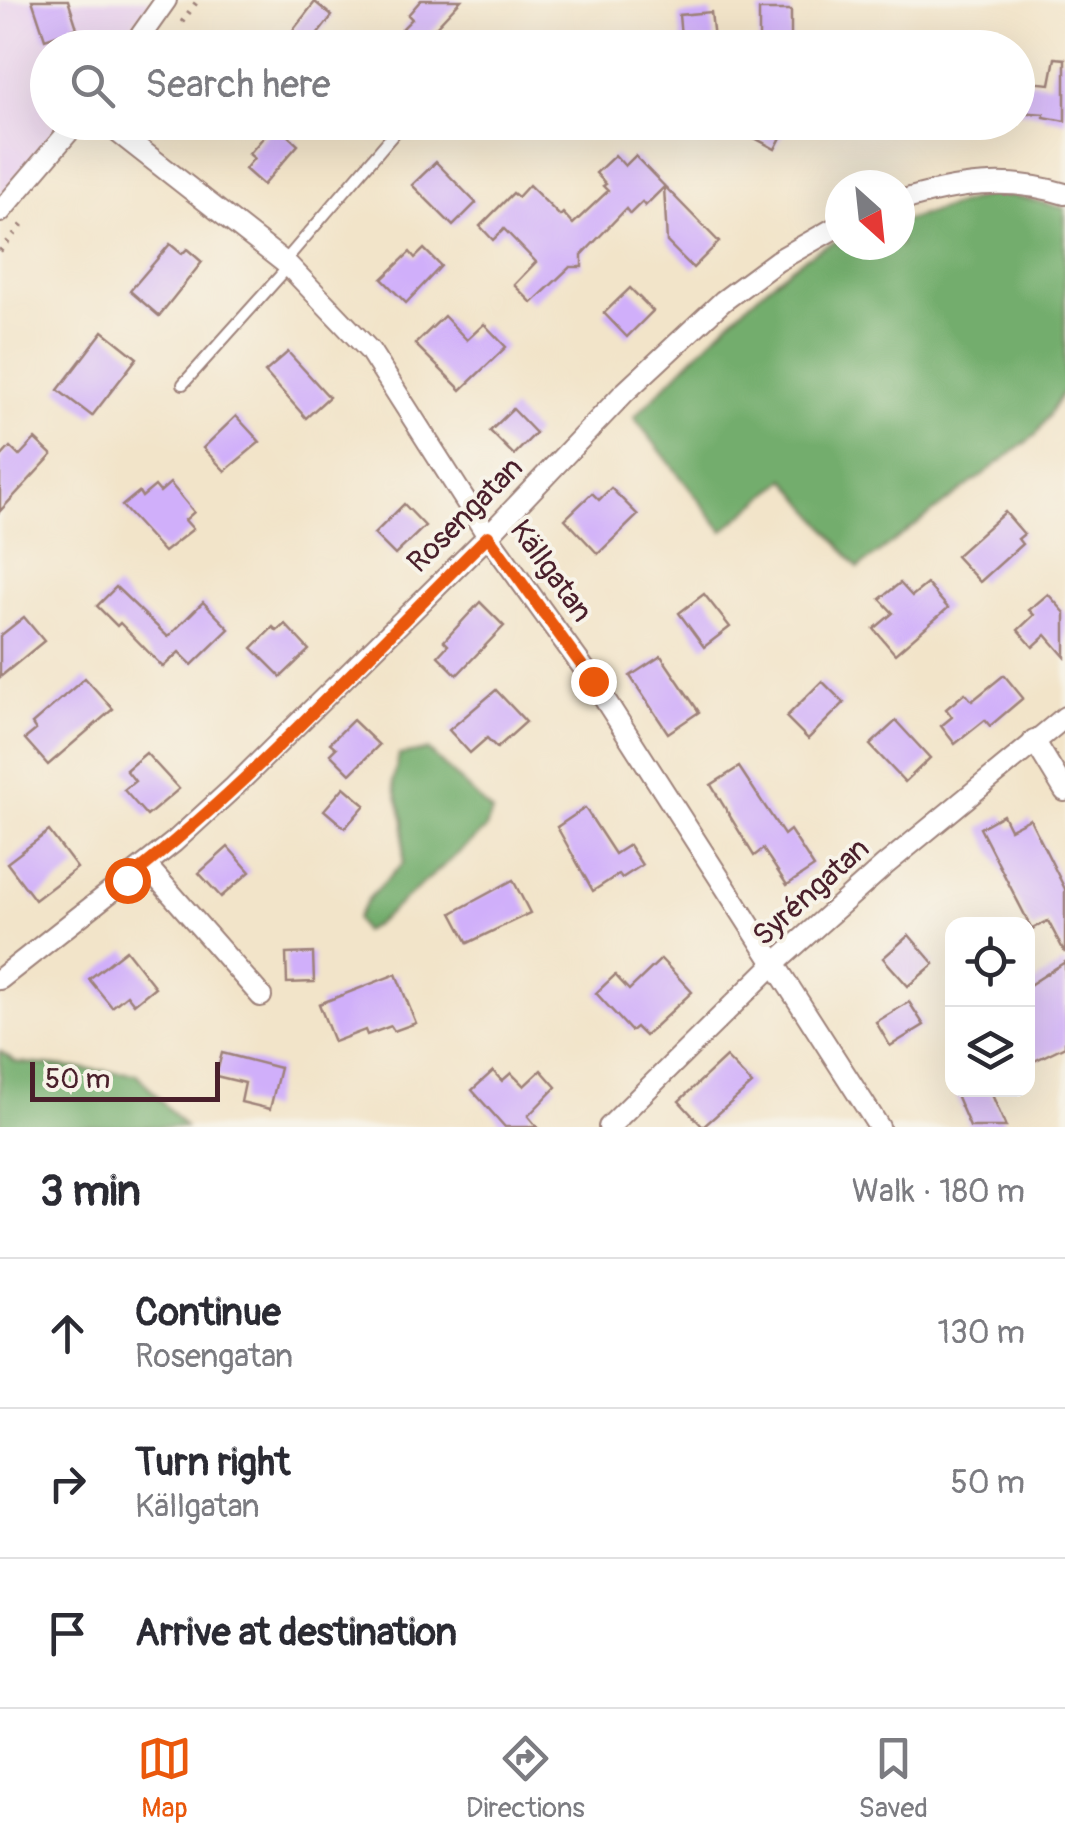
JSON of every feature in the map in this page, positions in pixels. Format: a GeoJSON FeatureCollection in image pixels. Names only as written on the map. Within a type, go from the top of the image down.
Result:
{"type":"FeatureCollection","features":[{"type":"Feature","properties":{"kind":"street"},"geometry":{"type":"LineString","coordinates":[[145,30],[166,0]]}},
{"type":"Feature","properties":{"kind":"street"},"geometry":{"type":"LineString","coordinates":[[0,212],[62,140]]}},
{"type":"Feature","properties":{"kind":"street","name":"Källgatan"},"geometry":{"type":"LineString","coordinates":[[129,140],[287,264],[370,350],[488,536],[578,658],[878,1127]]}},
{"type":"Feature","properties":{"kind":"street"},"geometry":{"type":"LineString","coordinates":[[915,197],[990,181],[1065,194]]}},
{"type":"Feature","properties":{"kind":"street","name":"Rosengatan"},"geometry":{"type":"LineString","coordinates":[[0,978],[146,865],[234,787],[488,536],[624,394],[723,302],[777,261],[825,234]]}},
{"type":"Feature","properties":{"kind":"street","name":"Syréngatan"},"geometry":{"type":"LineString","coordinates":[[609,1127],[774,964],[885,865],[1065,716]]}},
{"type":"Feature","properties":{"kind":"street"},"geometry":{"type":"LineString","coordinates":[[1034,740],[1065,791]]}},
{"type":"Feature","properties":{"kind":"street"},"geometry":{"type":"LineString","coordinates":[[146,865],[261,996]]}},
{"type":"Feature","properties":{"kind":"lane"},"geometry":{"type":"LineString","coordinates":[[183,384],[389,140]]}},
{"type":"Feature","properties":{"kind":"shaded area"},"geometry":{"type":"Polygon","coordinates":[[[0,0],[151,0],[129,30],[30,30],[30,140],[46,140],[0,196],[0,0]]]}},
{"type":"Feature","properties":{"kind":"green space"},"geometry":{"type":"Polygon","coordinates":[[[997,192],[1065,208],[1065,389],[1037,434],[858,568],[786,479],[723,531],[634,417],[761,292],[816,251],[825,247],[825,260],[915,260],[915,217],[997,192]]]}},
{"type":"Feature","properties":{"kind":"green space"},"geometry":{"type":"Polygon","coordinates":[[[428,750],[492,812],[485,830],[375,925],[363,931],[356,919],[369,898],[403,863],[404,821],[393,782],[399,755],[428,750]]]}},
{"type":"Feature","properties":{"kind":"green space"},"geometry":{"type":"Polygon","coordinates":[[[0,1051],[16,1062],[137,1074],[185,1127],[0,1127],[0,1051]]]}},
{"type":"Feature","properties":{"kind":"building"},"geometry":{"type":"Polygon","coordinates":[[[32,0],[68,0],[77,28],[42,30],[32,0]]]}},
{"type":"Feature","properties":{"kind":"building"},"geometry":{"type":"Polygon","coordinates":[[[421,0],[461,0],[433,30],[403,30],[412,19],[408,15],[421,0]]]}},
{"type":"Feature","properties":{"kind":"building"},"geometry":{"type":"Polygon","coordinates":[[[315,2],[332,16],[321,30],[293,30],[315,2]]]}},
{"type":"Feature","properties":{"kind":"building"},"geometry":{"type":"Polygon","coordinates":[[[759,10],[791,10],[791,30],[759,30],[759,10]]]}},
{"type":"Feature","properties":{"kind":"building"},"geometry":{"type":"Polygon","coordinates":[[[711,12],[713,30],[680,30],[679,15],[711,12]]]}},
{"type":"Feature","properties":{"kind":"building"},"geometry":{"type":"Polygon","coordinates":[[[1055,58],[1065,59],[1065,121],[1035,113],[1035,83],[1050,84],[1055,58]]]}},
{"type":"Feature","properties":{"kind":"building"},"geometry":{"type":"Polygon","coordinates":[[[261,140],[293,140],[298,145],[263,185],[245,169],[254,158],[249,154],[261,140]]]}},
{"type":"Feature","properties":{"kind":"building"},"geometry":{"type":"Polygon","coordinates":[[[758,140],[780,140],[775,149],[758,140]]]}},
{"type":"Feature","properties":{"kind":"building"},"geometry":{"type":"Polygon","coordinates":[[[615,155],[625,166],[635,156],[719,242],[693,268],[667,242],[664,187],[645,206],[642,202],[630,214],[626,209],[582,255],[582,267],[570,267],[532,303],[514,285],[536,262],[504,229],[493,240],[480,226],[513,193],[518,197],[529,185],[573,224],[608,191],[596,173],[615,155]]]}},
{"type":"Feature","properties":{"kind":"building"},"geometry":{"type":"Polygon","coordinates":[[[436,162],[476,203],[453,226],[412,185],[436,162]]]}},
{"type":"Feature","properties":{"kind":"building"},"geometry":{"type":"Polygon","coordinates":[[[170,244],[182,254],[187,249],[202,262],[159,316],[130,291],[170,244]]]}},
{"type":"Feature","properties":{"kind":"building"},"geometry":{"type":"Polygon","coordinates":[[[424,249],[441,266],[406,303],[382,279],[410,252],[415,258],[424,249]]]}},
{"type":"Feature","properties":{"kind":"building"},"geometry":{"type":"Polygon","coordinates":[[[630,288],[653,311],[627,337],[604,313],[630,288]]]}},
{"type":"Feature","properties":{"kind":"building"},"geometry":{"type":"Polygon","coordinates":[[[444,316],[467,340],[484,324],[506,347],[461,390],[415,344],[444,316]]]}},
{"type":"Feature","properties":{"kind":"building"},"geometry":{"type":"Polygon","coordinates":[[[103,331],[137,358],[92,416],[58,390],[103,331]]]}},
{"type":"Feature","properties":{"kind":"building"},"geometry":{"type":"Polygon","coordinates":[[[288,352],[329,397],[306,418],[265,372],[288,352]]]}},
{"type":"Feature","properties":{"kind":"building"},"geometry":{"type":"Polygon","coordinates":[[[513,409],[536,433],[514,455],[490,431],[513,409]]]}},
{"type":"Feature","properties":{"kind":"building"},"geometry":{"type":"Polygon","coordinates":[[[236,416],[260,442],[225,471],[203,448],[236,416]]]}},
{"type":"Feature","properties":{"kind":"building"},"geometry":{"type":"Polygon","coordinates":[[[35,439],[52,455],[0,511],[0,458],[10,447],[19,456],[35,439]]]}},
{"type":"Feature","properties":{"kind":"building"},"geometry":{"type":"Polygon","coordinates":[[[170,483],[194,512],[185,520],[193,529],[164,552],[122,506],[139,492],[142,497],[155,486],[160,492],[170,483]]]}},
{"type":"Feature","properties":{"kind":"building"},"geometry":{"type":"Polygon","coordinates":[[[611,488],[638,515],[598,554],[565,519],[592,493],[599,500],[611,488]]]}},
{"type":"Feature","properties":{"kind":"building"},"geometry":{"type":"Polygon","coordinates":[[[404,504],[425,526],[395,555],[374,534],[404,504]]]}},
{"type":"Feature","properties":{"kind":"building"},"geometry":{"type":"Polygon","coordinates":[[[1005,512],[1024,534],[1018,539],[1022,544],[980,582],[956,556],[1005,512]]]}},
{"type":"Feature","properties":{"kind":"building"},"geometry":{"type":"Polygon","coordinates":[[[900,583],[912,596],[927,584],[948,608],[895,654],[874,629],[893,613],[880,599],[900,583]]]}},
{"type":"Feature","properties":{"kind":"building"},"geometry":{"type":"Polygon","coordinates":[[[116,587],[168,637],[203,602],[229,629],[192,665],[179,652],[163,667],[120,623],[117,626],[97,606],[116,587]]]}},
{"type":"Feature","properties":{"kind":"building"},"geometry":{"type":"Polygon","coordinates":[[[704,594],[730,627],[704,647],[679,613],[704,594]]]}},
{"type":"Feature","properties":{"kind":"building"},"geometry":{"type":"Polygon","coordinates":[[[1048,594],[1065,613],[1065,657],[1046,635],[1033,647],[1018,630],[1034,615],[1029,610],[1048,594]]]}},
{"type":"Feature","properties":{"kind":"building"},"geometry":{"type":"Polygon","coordinates":[[[480,602],[504,626],[457,675],[438,656],[448,645],[444,641],[480,602]]]}},
{"type":"Feature","properties":{"kind":"building"},"geometry":{"type":"Polygon","coordinates":[[[24,617],[44,641],[0,677],[0,636],[24,617]]]}},
{"type":"Feature","properties":{"kind":"building"},"geometry":{"type":"Polygon","coordinates":[[[285,624],[309,650],[281,677],[252,648],[273,627],[277,631],[285,624]]]}},
{"type":"Feature","properties":{"kind":"building"},"geometry":{"type":"Polygon","coordinates":[[[661,656],[699,712],[668,733],[630,676],[661,656]]]}},
{"type":"Feature","properties":{"kind":"building"},"geometry":{"type":"Polygon","coordinates":[[[1004,675],[1023,698],[990,726],[985,720],[955,744],[941,726],[952,717],[946,709],[965,693],[972,701],[1004,675]]]}},
{"type":"Feature","properties":{"kind":"building"},"geometry":{"type":"Polygon","coordinates":[[[85,678],[113,709],[48,765],[25,739],[36,730],[32,724],[85,678]]]}},
{"type":"Feature","properties":{"kind":"building"},"geometry":{"type":"Polygon","coordinates":[[[822,681],[844,703],[808,739],[786,717],[822,681]]]}},
{"type":"Feature","properties":{"kind":"building"},"geometry":{"type":"Polygon","coordinates":[[[496,690],[526,722],[497,748],[487,738],[470,753],[449,730],[496,690]]]}},
{"type":"Feature","properties":{"kind":"building"},"geometry":{"type":"Polygon","coordinates":[[[353,720],[379,745],[350,774],[330,754],[336,748],[330,743],[353,720]]]}},
{"type":"Feature","properties":{"kind":"building"},"geometry":{"type":"Polygon","coordinates":[[[896,721],[930,758],[905,782],[870,745],[896,721]]]}},
{"type":"Feature","properties":{"kind":"building"},"geometry":{"type":"Polygon","coordinates":[[[146,753],[179,789],[147,816],[124,790],[135,781],[126,770],[146,753]]]}},
{"type":"Feature","properties":{"kind":"building"},"geometry":{"type":"Polygon","coordinates":[[[739,767],[784,835],[790,830],[814,867],[787,885],[763,849],[754,856],[711,785],[739,767]]]}},
{"type":"Feature","properties":{"kind":"building"},"geometry":{"type":"Polygon","coordinates":[[[344,787],[365,805],[345,828],[324,810],[344,787]]]}},
{"type":"Feature","properties":{"kind":"building"},"geometry":{"type":"Polygon","coordinates":[[[585,808],[615,854],[629,845],[642,865],[593,891],[557,827],[585,808]]]}},
{"type":"Feature","properties":{"kind":"building"},"geometry":{"type":"Polygon","coordinates":[[[1003,815],[1010,829],[1030,819],[1065,889],[1065,953],[1048,921],[1035,928],[1035,917],[1026,917],[980,828],[1003,815]]]}},
{"type":"Feature","properties":{"kind":"building"},"geometry":{"type":"Polygon","coordinates":[[[49,831],[77,868],[35,900],[7,863],[49,831]]]}},
{"type":"Feature","properties":{"kind":"building"},"geometry":{"type":"Polygon","coordinates":[[[228,847],[250,872],[221,897],[199,873],[228,847]]]}},
{"type":"Feature","properties":{"kind":"building"},"geometry":{"type":"Polygon","coordinates":[[[513,880],[530,913],[468,943],[452,913],[513,880]]]}},
{"type":"Feature","properties":{"kind":"building"},"geometry":{"type":"Polygon","coordinates":[[[909,935],[934,964],[908,986],[883,958],[909,935]]]}},
{"type":"Feature","properties":{"kind":"building"},"geometry":{"type":"Polygon","coordinates":[[[126,950],[155,987],[134,1004],[127,995],[112,1007],[89,979],[126,950]]]}},
{"type":"Feature","properties":{"kind":"building"},"geometry":{"type":"Polygon","coordinates":[[[313,953],[314,982],[287,983],[286,954],[313,953]]]}},
{"type":"Feature","properties":{"kind":"building"},"geometry":{"type":"Polygon","coordinates":[[[661,959],[692,992],[645,1036],[636,1027],[631,1031],[596,993],[615,975],[629,990],[661,959]]]}},
{"type":"Feature","properties":{"kind":"building"},"geometry":{"type":"Polygon","coordinates":[[[1065,962],[1065,1046],[1035,1061],[1035,1007],[1035,981],[1065,962]]]}},
{"type":"Feature","properties":{"kind":"building"},"geometry":{"type":"Polygon","coordinates":[[[396,974],[416,1023],[394,1031],[391,1026],[367,1035],[365,1030],[334,1042],[319,1004],[396,974]]]}},
{"type":"Feature","properties":{"kind":"building"},"geometry":{"type":"Polygon","coordinates":[[[909,1002],[924,1025],[890,1046],[876,1022],[909,1002]]]}},
{"type":"Feature","properties":{"kind":"building"},"geometry":{"type":"Polygon","coordinates":[[[222,1053],[280,1068],[270,1109],[241,1102],[245,1083],[216,1076],[222,1053]]]}},
{"type":"Feature","properties":{"kind":"building"},"geometry":{"type":"Polygon","coordinates":[[[726,1057],[752,1084],[703,1127],[679,1101],[726,1057]]]}},
{"type":"Feature","properties":{"kind":"building"},"geometry":{"type":"Polygon","coordinates":[[[541,1070],[556,1087],[528,1116],[537,1127],[505,1127],[472,1090],[493,1071],[502,1081],[511,1073],[524,1086],[541,1070]]]}},
{"type":"Feature","properties":{"kind":"building"},"geometry":{"type":"Polygon","coordinates":[[[957,1097],[993,1097],[1006,1127],[970,1127],[957,1097]]]}},
{"type":"Feature","properties":{"kind":"route"},"geometry":{"type":"LineString","coordinates":[[127,880],[234,787],[488,536],[593,681]]}}]}
